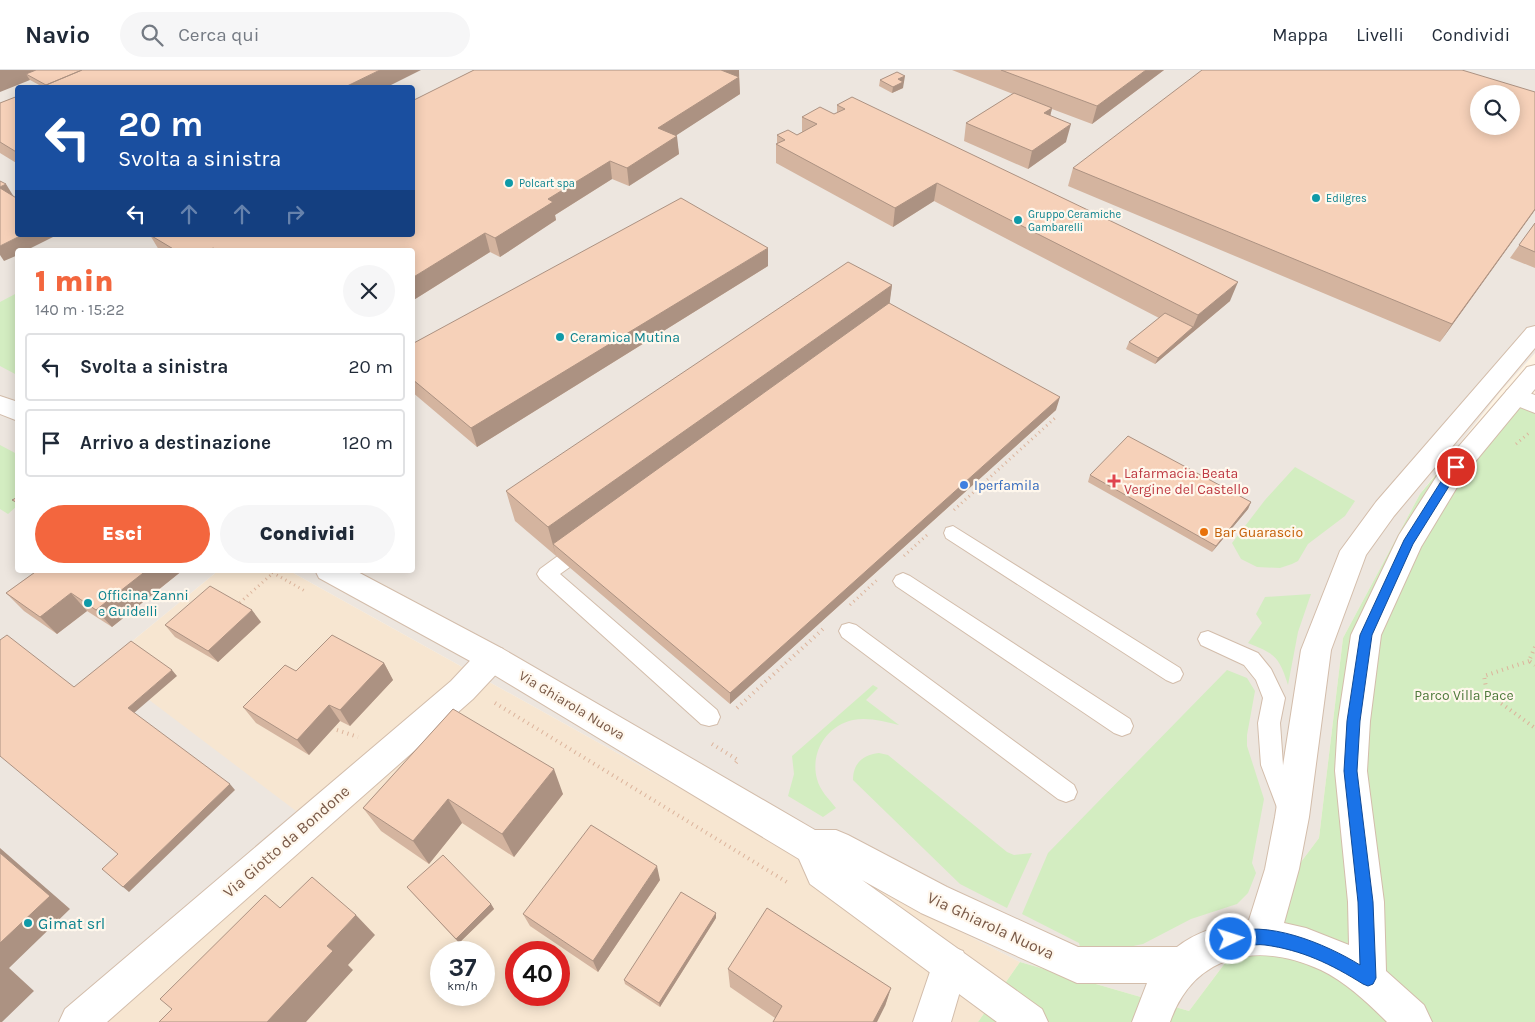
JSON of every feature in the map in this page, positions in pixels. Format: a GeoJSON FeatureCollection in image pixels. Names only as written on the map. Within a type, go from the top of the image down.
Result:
{"type":"FeatureCollection","features":[{"type":"Feature","properties":{"kind":"street"},"geometry":{"type":"LineString","coordinates":[[1262,937],[1282,869],[1292,818],[1316,650],[1354,551],[1385,508],[1535,333]]}},
{"type":"Feature","properties":{"kind":"street"},"geometry":{"type":"LineString","coordinates":[[1368,978],[1366,902],[1351,771],[1354,721],[1366,635],[1408,543],[1456,467],[1529,391]]}},
{"type":"Feature","properties":{"kind":"street"},"geometry":{"type":"LineString","coordinates":[[0,404],[15,412]]}},
{"type":"Feature","properties":{"kind":"street","name":"Via Ghiarola Nuova"},"geometry":{"type":"LineString","coordinates":[[335,573],[492,658],[811,847],[836,847],[934,900],[1077,965],[1180,965]]}},
{"type":"Feature","properties":{"kind":"street","name":"Via Giotto da Bondone"},"geometry":{"type":"LineString","coordinates":[[78,1022],[462,690],[492,658]]}},
{"type":"Feature","properties":{"kind":"street"},"geometry":{"type":"LineString","coordinates":[[811,847],[822,872],[950,964],[1018,1019]]}},
{"type":"Feature","properties":{"kind":"street"},"geometry":{"type":"LineString","coordinates":[[1151,1022],[1156,1001],[1180,965],[1204,949],[1231,939],[1262,937],[1297,943],[1333,957],[1368,978],[1413,1022]]}},
{"type":"Feature","properties":{"kind":"street"},"geometry":{"type":"LineString","coordinates":[[932,1022],[950,964]]}},
{"type":"Feature","properties":{"kind":"lane"},"geometry":{"type":"LineString","coordinates":[[603,533],[547,574],[709,717]]}},
{"type":"Feature","properties":{"kind":"lane"},"geometry":{"type":"LineString","coordinates":[[953,533],[1173,674]]}},
{"type":"Feature","properties":{"kind":"lane"},"geometry":{"type":"LineString","coordinates":[[903,581],[1122,726]]}},
{"type":"Feature","properties":{"kind":"lane"},"geometry":{"type":"LineString","coordinates":[[849,631],[1066,792]]}},
{"type":"Feature","properties":{"kind":"lane"},"geometry":{"type":"LineString","coordinates":[[1208,640],[1251,659],[1264,675],[1274,698],[1269,723],[1272,765],[1292,818]]}},
{"type":"Feature","properties":{"kind":"path"},"geometry":{"type":"LineString","coordinates":[[1512,448],[1530,432]]}},
{"type":"Feature","properties":{"kind":"path"},"geometry":{"type":"LineString","coordinates":[[234,607],[273,573],[308,592]]}},
{"type":"Feature","properties":{"kind":"path"},"geometry":{"type":"LineString","coordinates":[[1535,647],[1529,661],[1484,676],[1487,693],[1535,728]]}},
{"type":"Feature","properties":{"kind":"path"},"geometry":{"type":"LineString","coordinates":[[1529,661],[1535,665]]}},
{"type":"Feature","properties":{"kind":"path"},"geometry":{"type":"LineString","coordinates":[[462,690],[480,700],[496,703],[794,887]]}},
{"type":"Feature","properties":{"kind":"path"},"geometry":{"type":"LineString","coordinates":[[338,730],[360,738]]}},
{"type":"Feature","properties":{"kind":"shaded area"},"geometry":{"type":"Polygon","coordinates":[[[0,70],[1535,70],[1535,353],[1500,392],[1420,494],[1343,638],[1319,838],[1189,1011],[1020,962],[691,794],[293,573],[415,573],[415,248],[15,248],[15,573],[215,573],[103,665],[312,823],[87,1022],[0,1022],[0,70]]]}},
{"type":"Feature","properties":{"kind":"shaded area"},"geometry":{"type":"Polygon","coordinates":[[[215,573],[293,573],[691,794],[1020,962],[978,1022],[87,1022],[103,665],[215,573]]]}},
{"type":"Feature","properties":{"kind":"green space"},"geometry":{"type":"Polygon","coordinates":[[[15,294],[15,374],[0,366],[0,302],[15,294]]]}},
{"type":"Feature","properties":{"kind":"green space","name":"Parco Villa Pace"},"geometry":{"type":"Polygon","coordinates":[[[1502,395],[1535,411],[1535,1022],[978,1022],[1020,962],[1189,1011],[1319,838],[1343,638],[1420,494],[1502,395]]]}},
{"type":"Feature","properties":{"kind":"green space"},"geometry":{"type":"Polygon","coordinates":[[[0,445],[15,453],[15,508],[8,514],[0,509],[0,445]]]}},
{"type":"Feature","properties":{"kind":"green space"},"geometry":{"type":"Polygon","coordinates":[[[1295,467],[1355,501],[1345,516],[1308,544],[1298,561],[1280,568],[1257,567],[1241,559],[1232,543],[1265,500],[1295,467]]]}},
{"type":"Feature","properties":{"kind":"green space"},"geometry":{"type":"Polygon","coordinates":[[[1311,594],[1298,632],[1288,685],[1282,668],[1275,657],[1248,643],[1262,623],[1256,614],[1265,597],[1311,594]]]}},
{"type":"Feature","properties":{"kind":"green space"},"geometry":{"type":"Polygon","coordinates":[[[1227,670],[1247,678],[1255,691],[1247,735],[1247,746],[1264,799],[1252,863],[1256,873],[1248,893],[1237,904],[1191,919],[1143,944],[1114,950],[1080,947],[1079,943],[1022,914],[1048,853],[1227,670]]]}},
{"type":"Feature","properties":{"kind":"green space"},"geometry":{"type":"Polygon","coordinates":[[[873,685],[878,688],[866,700],[899,725],[871,719],[859,719],[843,723],[828,734],[818,750],[815,769],[820,787],[836,808],[823,817],[788,796],[794,774],[792,756],[873,685]]]}},
{"type":"Feature","properties":{"kind":"green space"},"geometry":{"type":"Polygon","coordinates":[[[879,753],[888,755],[1007,852],[1014,855],[1032,853],[1007,908],[960,884],[853,780],[853,774],[860,761],[868,756],[879,753]]]}},
{"type":"Feature","properties":{"kind":"building"},"geometry":{"type":"Polygon","coordinates":[[[36,70],[82,70],[46,85],[26,74],[36,70]]]}},
{"type":"Feature","properties":{"kind":"building"},"geometry":{"type":"Polygon","coordinates":[[[82,70],[380,70],[349,85],[46,85],[82,70]]]}},
{"type":"Feature","properties":{"kind":"building","name":"Polcart spa"},"geometry":{"type":"Polygon","coordinates":[[[474,70],[721,70],[739,77],[658,128],[677,136],[627,168],[610,161],[548,199],[553,202],[495,238],[485,233],[415,276],[415,248],[172,248],[153,237],[415,237],[415,100],[474,70]]]}},
{"type":"Feature","properties":{"kind":"building"},"geometry":{"type":"Polygon","coordinates":[[[1001,70],[1146,70],[1097,106],[1001,70]]]}},
{"type":"Feature","properties":{"kind":"building","name":"Edilgres"},"geometry":{"type":"Polygon","coordinates":[[[1202,70],[1462,70],[1512,85],[1470,85],[1470,135],[1520,135],[1520,87],[1535,92],[1535,209],[1452,324],[1073,168],[1202,70]]]}},
{"type":"Feature","properties":{"kind":"building"},"geometry":{"type":"Polygon","coordinates":[[[897,72],[905,76],[898,79],[903,82],[893,87],[880,80],[897,72]]]}},
{"type":"Feature","properties":{"kind":"building"},"geometry":{"type":"Polygon","coordinates":[[[1014,93],[1052,108],[1044,113],[1071,124],[1032,151],[966,123],[1014,93]]]}},
{"type":"Feature","properties":{"kind":"building"},"geometry":{"type":"Polygon","coordinates":[[[15,97],[15,151],[0,142],[0,103],[15,97]]]}},
{"type":"Feature","properties":{"kind":"building","name":"Gruppo Ceramiche Gambarelli"},"geometry":{"type":"Polygon","coordinates":[[[852,97],[1238,282],[1198,315],[937,183],[895,208],[776,144],[785,140],[777,135],[788,130],[797,135],[817,124],[802,117],[820,107],[834,114],[845,109],[837,105],[852,97]]]}},
{"type":"Feature","properties":{"kind":"building"},"geometry":{"type":"Polygon","coordinates":[[[0,181],[6,184],[0,187],[0,181]]]}},
{"type":"Feature","properties":{"kind":"building"},"geometry":{"type":"Polygon","coordinates":[[[0,188],[15,197],[15,237],[18,237],[0,246],[0,188]]]}},
{"type":"Feature","properties":{"kind":"building","name":"Ceramica Mutina"},"geometry":{"type":"Polygon","coordinates":[[[681,198],[768,248],[471,428],[415,381],[415,342],[681,198]]]}},
{"type":"Feature","properties":{"kind":"building"},"geometry":{"type":"Polygon","coordinates":[[[1535,223],[1535,252],[1519,245],[1535,223]]]}},
{"type":"Feature","properties":{"kind":"building"},"geometry":{"type":"Polygon","coordinates":[[[848,262],[892,285],[548,527],[506,491],[848,262]]]}},
{"type":"Feature","properties":{"kind":"building"},"geometry":{"type":"Polygon","coordinates":[[[889,303],[1060,397],[730,693],[553,544],[889,303]]]}},
{"type":"Feature","properties":{"kind":"building"},"geometry":{"type":"Polygon","coordinates":[[[1165,313],[1193,327],[1158,358],[1129,342],[1165,313]]]}},
{"type":"Feature","properties":{"kind":"building"},"geometry":{"type":"Polygon","coordinates":[[[1128,436],[1251,502],[1216,546],[1090,475],[1128,436]]]}},
{"type":"Feature","properties":{"kind":"building"},"geometry":{"type":"Polygon","coordinates":[[[34,573],[143,573],[96,610],[71,593],[40,617],[6,593],[34,573]]]}},
{"type":"Feature","properties":{"kind":"building"},"geometry":{"type":"Polygon","coordinates":[[[210,586],[252,610],[208,651],[165,625],[210,586]]]}},
{"type":"Feature","properties":{"kind":"building"},"geometry":{"type":"Polygon","coordinates":[[[7,635],[74,687],[131,641],[172,670],[128,708],[230,784],[123,887],[102,869],[118,854],[0,756],[0,640],[7,635]]]}},
{"type":"Feature","properties":{"kind":"building"},"geometry":{"type":"Polygon","coordinates":[[[332,635],[384,663],[340,710],[329,705],[297,740],[243,707],[285,665],[296,671],[332,635]]]}},
{"type":"Feature","properties":{"kind":"building"},"geometry":{"type":"Polygon","coordinates":[[[453,709],[554,769],[502,834],[448,799],[413,841],[363,808],[453,709]]]}},
{"type":"Feature","properties":{"kind":"building"},"geometry":{"type":"Polygon","coordinates":[[[591,825],[657,866],[593,961],[570,946],[570,941],[563,941],[523,914],[591,825]]]}},
{"type":"Feature","properties":{"kind":"building"},"geometry":{"type":"Polygon","coordinates":[[[0,853],[50,896],[0,943],[0,853]]]}},
{"type":"Feature","properties":{"kind":"building"},"geometry":{"type":"Polygon","coordinates":[[[443,855],[491,904],[456,939],[407,887],[443,855]]]}},
{"type":"Feature","properties":{"kind":"building"},"geometry":{"type":"Polygon","coordinates":[[[312,877],[356,915],[327,946],[333,951],[267,1022],[159,1022],[172,1009],[160,999],[265,895],[280,908],[312,877]]]}},
{"type":"Feature","properties":{"kind":"building"},"geometry":{"type":"Polygon","coordinates":[[[681,892],[716,913],[659,1003],[624,980],[681,892]]]}},
{"type":"Feature","properties":{"kind":"building"},"geometry":{"type":"Polygon","coordinates":[[[767,908],[891,988],[873,1022],[773,1022],[782,1006],[728,969],[767,908]]]}},
{"type":"Feature","properties":{"kind":"place","name":"Polcart spa"},"geometry":{"type":"Point","coordinates":[509,183]}},
{"type":"Feature","properties":{"kind":"place","name":"Edilgres"},"geometry":{"type":"Point","coordinates":[1316,198]}},
{"type":"Feature","properties":{"kind":"place","name":"Gruppo Ceramiche Gambarelli"},"geometry":{"type":"Point","coordinates":[1018,220]}},
{"type":"Feature","properties":{"kind":"place","name":"Ceramica Mutina"},"geometry":{"type":"Point","coordinates":[560,337]}},
{"type":"Feature","properties":{"kind":"place","name":"Lafarmacia. Beata Vergine del Castello"},"geometry":{"type":"Point","coordinates":[1114,481]}},
{"type":"Feature","properties":{"kind":"place","name":"Iperfamila"},"geometry":{"type":"Point","coordinates":[964,485]}},
{"type":"Feature","properties":{"kind":"place","name":"Bar Guarascio"},"geometry":{"type":"Point","coordinates":[1204,532]}},
{"type":"Feature","properties":{"kind":"place","name":"Officina Zanni e Guidelli"},"geometry":{"type":"Point","coordinates":[88,603]}},
{"type":"Feature","properties":{"kind":"place","name":"Gimat srl"},"geometry":{"type":"Point","coordinates":[28,923]}},
{"type":"Feature","properties":{"kind":"route"},"geometry":{"type":"LineString","coordinates":[[1231,939],[1262,937],[1297,943],[1333,957],[1368,978],[1366,902],[1351,771],[1354,721],[1366,635],[1408,543],[1456,467]]}}]}
